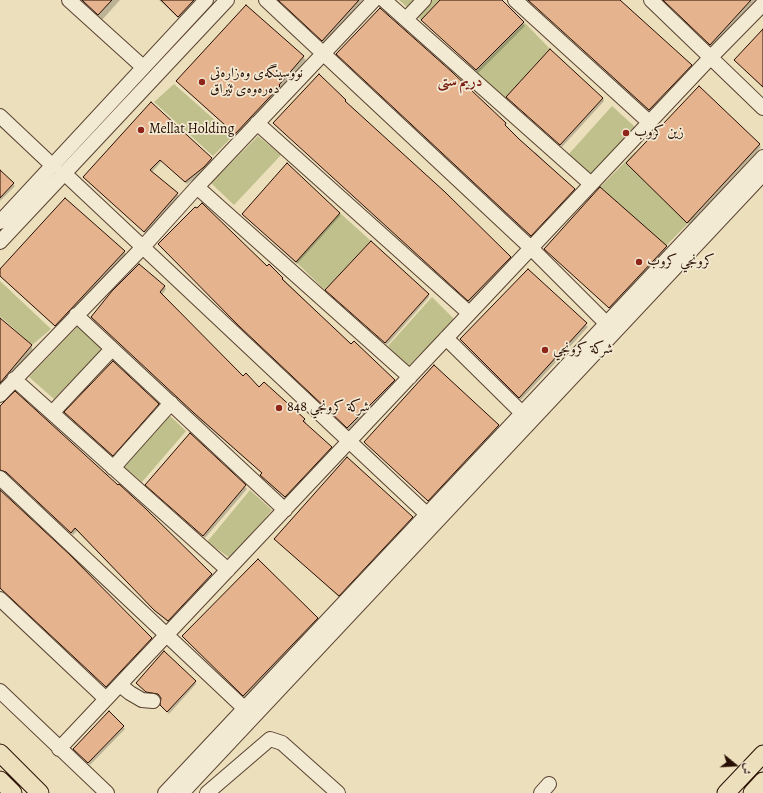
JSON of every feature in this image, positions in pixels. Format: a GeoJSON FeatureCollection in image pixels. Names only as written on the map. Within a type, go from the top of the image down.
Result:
{"type":"FeatureCollection","features":[{"type":"Feature","properties":{"kind":"main road"},"geometry":{"type":"LineString","coordinates":[[0,753],[40,793]]}},
{"type":"Feature","properties":{"kind":"main road"},"geometry":{"type":"LineString","coordinates":[[726,793],[763,754]]}},
{"type":"Feature","properties":{"kind":"main road"},"geometry":{"type":"LineString","coordinates":[[0,780],[13,793]]}},
{"type":"Feature","properties":{"kind":"main road"},"geometry":{"type":"LineString","coordinates":[[752,793],[763,781]]}},
{"type":"Feature","properties":{"kind":"street"},"geometry":{"type":"LineString","coordinates":[[69,0],[143,67]]}},
{"type":"Feature","properties":{"kind":"street"},"geometry":{"type":"LineString","coordinates":[[83,143],[143,67],[206,0]]}},
{"type":"Feature","properties":{"kind":"street"},"geometry":{"type":"LineString","coordinates":[[0,242],[58,169],[227,0]]}},
{"type":"Feature","properties":{"kind":"street"},"geometry":{"type":"LineString","coordinates":[[266,0],[531,248],[611,328]]}},
{"type":"Feature","properties":{"kind":"street"},"geometry":{"type":"LineString","coordinates":[[0,395],[76,314],[142,248],[197,187],[374,0]]}},
{"type":"Feature","properties":{"kind":"street"},"geometry":{"type":"LineString","coordinates":[[384,0],[591,184]]}},
{"type":"Feature","properties":{"kind":"street"},"geometry":{"type":"LineString","coordinates":[[406,19],[424,0]]}},
{"type":"Feature","properties":{"kind":"street"},"geometry":{"type":"LineString","coordinates":[[515,0],[649,122]]}},
{"type":"Feature","properties":{"kind":"street"},"geometry":{"type":"LineString","coordinates":[[650,0],[763,108]]}},
{"type":"Feature","properties":{"kind":"street"},"geometry":{"type":"LineString","coordinates":[[59,749],[649,122],[763,4]]}},
{"type":"Feature","properties":{"kind":"street"},"geometry":{"type":"LineString","coordinates":[[0,116],[432,519]]}},
{"type":"Feature","properties":{"kind":"street"},"geometry":{"type":"LineString","coordinates":[[257,123],[469,314]]}},
{"type":"Feature","properties":{"kind":"street"},"geometry":{"type":"LineString","coordinates":[[165,793],[230,733],[432,519],[708,224],[763,157]]}},
{"type":"Feature","properties":{"kind":"street"},"geometry":{"type":"LineString","coordinates":[[708,224],[763,174]]}},
{"type":"Feature","properties":{"kind":"street"},"geometry":{"type":"LineString","coordinates":[[0,222],[43,186]]}},
{"type":"Feature","properties":{"kind":"street"},"geometry":{"type":"LineString","coordinates":[[197,187],[410,377]]}},
{"type":"Feature","properties":{"kind":"street"},"geometry":{"type":"LineString","coordinates":[[76,314],[284,510]]}},
{"type":"Feature","properties":{"kind":"street"},"geometry":{"type":"LineString","coordinates":[[182,793],[230,733],[244,708],[432,519],[523,414],[611,328]]}},
{"type":"Feature","properties":{"kind":"street"},"geometry":{"type":"LineString","coordinates":[[446,338],[523,414]]}},
{"type":"Feature","properties":{"kind":"street"},"geometry":{"type":"LineString","coordinates":[[52,413],[112,349]]}},
{"type":"Feature","properties":{"kind":"street"},"geometry":{"type":"LineString","coordinates":[[14,379],[228,570]]}},
{"type":"Feature","properties":{"kind":"street"},"geometry":{"type":"LineString","coordinates":[[113,468],[171,403]]}},
{"type":"Feature","properties":{"kind":"street"},"geometry":{"type":"LineString","coordinates":[[0,478],[168,634],[244,708]]}},
{"type":"Feature","properties":{"kind":"street"},"geometry":{"type":"LineString","coordinates":[[0,600],[106,699]]}},
{"type":"Feature","properties":{"kind":"street"},"geometry":{"type":"LineString","coordinates":[[120,685],[142,700],[153,701]]}},
{"type":"Feature","properties":{"kind":"street"},"geometry":{"type":"LineString","coordinates":[[0,691],[59,749],[107,793]]}},
{"type":"Feature","properties":{"kind":"street"},"geometry":{"type":"LineString","coordinates":[[207,793],[270,739],[282,743],[338,793]]}},
{"type":"Feature","properties":{"kind":"green space"},"geometry":{"type":"Polygon","coordinates":[[[399,0],[440,0],[421,20],[399,0]]]}},
{"type":"Feature","properties":{"kind":"green space"},"geometry":{"type":"Polygon","coordinates":[[[524,22],[550,49],[505,98],[475,72],[524,22]]]}},
{"type":"Feature","properties":{"kind":"green space"},"geometry":{"type":"Polygon","coordinates":[[[174,84],[233,136],[213,156],[154,102],[174,84]]]}},
{"type":"Feature","properties":{"kind":"green space"},"geometry":{"type":"Polygon","coordinates":[[[612,106],[635,127],[591,174],[590,173],[587,175],[568,155],[612,106]]]}},
{"type":"Feature","properties":{"kind":"green space"},"geometry":{"type":"Polygon","coordinates":[[[258,136],[281,155],[234,205],[211,183],[258,136]]]}},
{"type":"Feature","properties":{"kind":"green space"},"geometry":{"type":"Polygon","coordinates":[[[635,152],[695,216],[665,247],[600,187],[635,152]]]}},
{"type":"Feature","properties":{"kind":"green space"},"geometry":{"type":"Polygon","coordinates":[[[340,213],[371,241],[325,290],[296,262],[340,213]]]}},
{"type":"Feature","properties":{"kind":"green space"},"geometry":{"type":"Polygon","coordinates":[[[0,281],[51,329],[32,345],[0,316],[0,281]]]}},
{"type":"Feature","properties":{"kind":"green space"},"geometry":{"type":"Polygon","coordinates":[[[432,297],[455,320],[407,367],[388,346],[432,297]]]}},
{"type":"Feature","properties":{"kind":"green space"},"geometry":{"type":"Polygon","coordinates":[[[79,325],[102,349],[54,399],[29,377],[79,325]]]}},
{"type":"Feature","properties":{"kind":"green space"},"geometry":{"type":"Polygon","coordinates":[[[169,415],[186,431],[142,482],[121,464],[169,415]]]}},
{"type":"Feature","properties":{"kind":"green space"},"geometry":{"type":"Polygon","coordinates":[[[250,490],[272,510],[230,558],[207,542],[250,490]]]}},
{"type":"Feature","properties":{"kind":"building"},"geometry":{"type":"Polygon","coordinates":[[[82,0],[112,0],[98,15],[82,0]]]}},
{"type":"Feature","properties":{"kind":"building"},"geometry":{"type":"Polygon","coordinates":[[[161,0],[194,0],[178,17],[161,0]]]}},
{"type":"Feature","properties":{"kind":"building"},"geometry":{"type":"Polygon","coordinates":[[[278,0],[359,0],[322,41],[278,0]]]}},
{"type":"Feature","properties":{"kind":"building"},"geometry":{"type":"Polygon","coordinates":[[[440,0],[502,0],[524,22],[476,70],[421,20],[440,0]]]}},
{"type":"Feature","properties":{"kind":"building"},"geometry":{"type":"Polygon","coordinates":[[[528,0],[620,0],[692,65],[649,110],[528,0]]]}},
{"type":"Feature","properties":{"kind":"building"},"geometry":{"type":"Polygon","coordinates":[[[663,0],[751,0],[710,45],[663,0]]]}},
{"type":"Feature","properties":{"kind":"building"},"geometry":{"type":"Polygon","coordinates":[[[246,5],[304,56],[279,85],[280,86],[235,134],[176,81],[246,5]]]}},
{"type":"Feature","properties":{"kind":"building"},"geometry":{"type":"Polygon","coordinates":[[[380,8],[452,72],[506,123],[505,125],[519,139],[575,189],[531,236],[336,54],[380,8]]]}},
{"type":"Feature","properties":{"kind":"building"},"geometry":{"type":"Polygon","coordinates":[[[763,29],[763,87],[734,60],[763,29]]]}},
{"type":"Feature","properties":{"kind":"building"},"geometry":{"type":"Polygon","coordinates":[[[550,49],[603,98],[560,145],[506,97],[550,49]]]}},
{"type":"Feature","properties":{"kind":"building"},"geometry":{"type":"Polygon","coordinates":[[[319,74],[346,100],[345,101],[445,192],[511,257],[468,301],[273,123],[319,74]]]}},
{"type":"Feature","properties":{"kind":"building"},"geometry":{"type":"Polygon","coordinates":[[[699,86],[760,144],[687,223],[626,163],[699,86]]]}},
{"type":"Feature","properties":{"kind":"building"},"geometry":{"type":"Polygon","coordinates":[[[151,102],[212,158],[204,167],[185,182],[160,160],[150,170],[178,193],[144,232],[83,177],[151,102]]]}},
{"type":"Feature","properties":{"kind":"building"},"geometry":{"type":"Polygon","coordinates":[[[287,163],[340,213],[296,262],[242,214],[287,163]]]}},
{"type":"Feature","properties":{"kind":"building"},"geometry":{"type":"Polygon","coordinates":[[[0,170],[14,183],[0,198],[0,170]]]}},
{"type":"Feature","properties":{"kind":"building"},"geometry":{"type":"Polygon","coordinates":[[[600,187],[667,246],[609,308],[544,249],[600,187]]]}},
{"type":"Feature","properties":{"kind":"building"},"geometry":{"type":"Polygon","coordinates":[[[65,198],[125,251],[55,326],[0,276],[0,269],[65,198]]]}},
{"type":"Feature","properties":{"kind":"building"},"geometry":{"type":"Polygon","coordinates":[[[202,203],[267,266],[269,264],[283,278],[282,279],[351,344],[354,341],[395,380],[347,428],[239,326],[158,244],[195,207],[197,208],[202,203]]]}},
{"type":"Feature","properties":{"kind":"building"},"geometry":{"type":"Polygon","coordinates":[[[371,241],[429,294],[385,343],[325,290],[371,241]]]}},
{"type":"Feature","properties":{"kind":"building"},"geometry":{"type":"Polygon","coordinates":[[[139,264],[165,286],[160,292],[243,376],[246,373],[259,387],[264,382],[305,419],[303,421],[332,447],[285,497],[260,475],[262,473],[194,413],[91,317],[112,291],[139,264]]]}},
{"type":"Feature","properties":{"kind":"building"},"geometry":{"type":"Polygon","coordinates":[[[528,269],[587,323],[519,398],[460,339],[528,269]]]}},
{"type":"Feature","properties":{"kind":"building"},"geometry":{"type":"Polygon","coordinates":[[[0,318],[32,345],[0,383],[0,318]]]}},
{"type":"Feature","properties":{"kind":"building"},"geometry":{"type":"Polygon","coordinates":[[[113,361],[159,404],[113,456],[64,412],[113,361]]]}},
{"type":"Feature","properties":{"kind":"building"},"geometry":{"type":"Polygon","coordinates":[[[434,365],[499,425],[428,501],[364,442],[434,365]]]}},
{"type":"Feature","properties":{"kind":"building"},"geometry":{"type":"Polygon","coordinates":[[[15,391],[146,509],[212,574],[168,621],[154,610],[75,528],[71,533],[6,472],[0,470],[0,406],[15,391]]]}},
{"type":"Feature","properties":{"kind":"building"},"geometry":{"type":"Polygon","coordinates":[[[190,433],[246,485],[203,536],[145,485],[190,433]]]}},
{"type":"Feature","properties":{"kind":"building"},"geometry":{"type":"Polygon","coordinates":[[[347,457],[413,517],[339,596],[274,539],[347,457]]]}},
{"type":"Feature","properties":{"kind":"building"},"geometry":{"type":"Polygon","coordinates":[[[0,490],[69,554],[152,638],[106,687],[0,588],[0,490]]]}},
{"type":"Feature","properties":{"kind":"building"},"geometry":{"type":"Polygon","coordinates":[[[258,559],[318,618],[243,696],[182,636],[258,559]]]}},
{"type":"Feature","properties":{"kind":"building"},"geometry":{"type":"Polygon","coordinates":[[[164,651],[196,681],[167,712],[160,705],[161,698],[158,694],[146,692],[136,683],[164,651]]]}},
{"type":"Feature","properties":{"kind":"building"},"geometry":{"type":"Polygon","coordinates":[[[109,711],[124,726],[88,763],[73,749],[109,711]]]}},
{"type":"Feature","properties":{"kind":"place","name":"نووسینگەی وەزارەتی دەرەوەی ئێراق"},"geometry":{"type":"Point","coordinates":[202,82]}},
{"type":"Feature","properties":{"kind":"place","name":"Mellat Holding"},"geometry":{"type":"Point","coordinates":[141,130]}},
{"type":"Feature","properties":{"kind":"place","name":"زين كروب"},"geometry":{"type":"Point","coordinates":[626,133]}},
{"type":"Feature","properties":{"kind":"place","name":"كرونجي كروب"},"geometry":{"type":"Point","coordinates":[639,262]}},
{"type":"Feature","properties":{"kind":"place","name":"شركة كرونجي"},"geometry":{"type":"Point","coordinates":[545,350]}},
{"type":"Feature","properties":{"kind":"place","name":"شركة كرونجي 848"},"geometry":{"type":"Point","coordinates":[279,408]}},
{"type":"Feature","properties":{"kind":"district","name":"دریم ستی"},"geometry":{"type":"Point","coordinates":[460,82]}}]}
